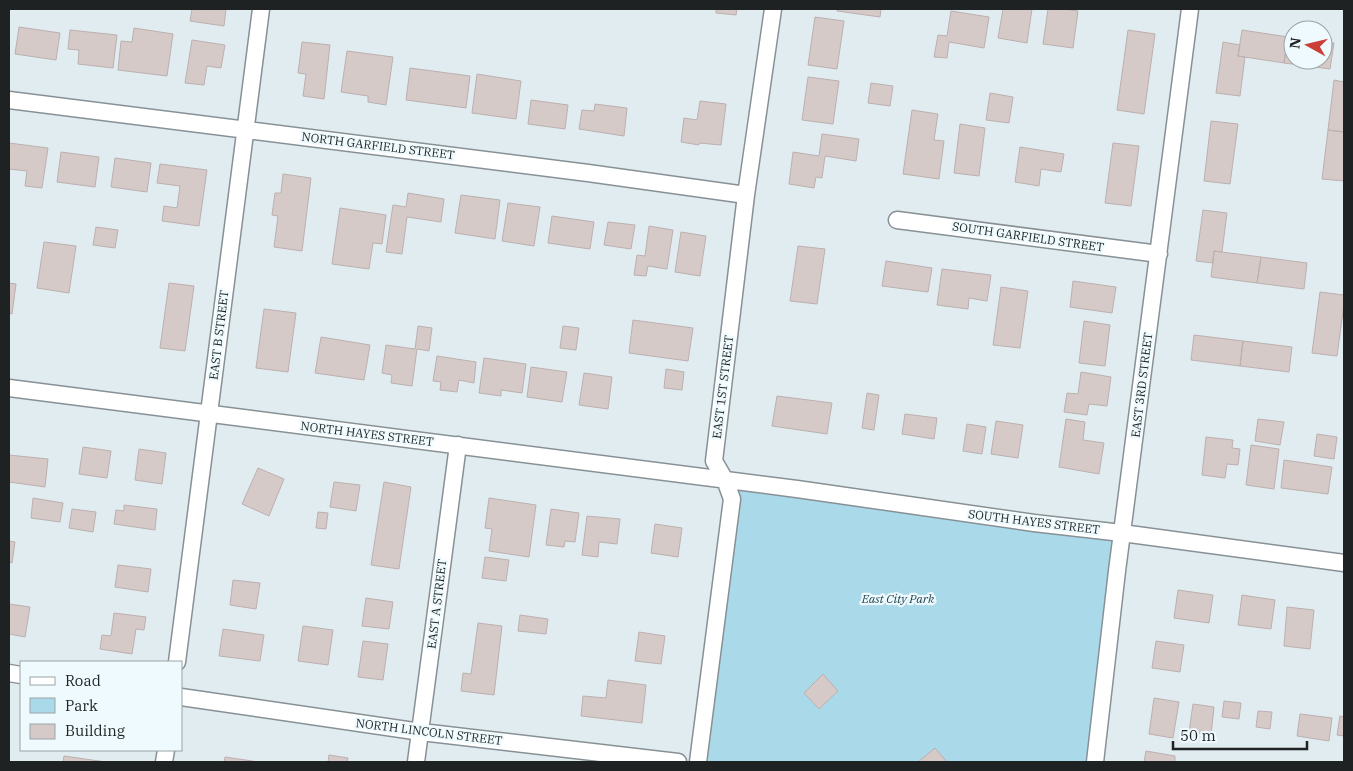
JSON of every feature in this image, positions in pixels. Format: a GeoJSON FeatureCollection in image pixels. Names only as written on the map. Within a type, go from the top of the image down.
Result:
{"type":"FeatureCollection","features":[{"type":"Feature","properties":{"kind":"street","name":"EAST B STREET"},"geometry":{"type":"LineString","coordinates":[[177,661],[262,9]]}},
{"type":"Feature","properties":{"kind":"street","name":"EAST 1ST STREET"},"geometry":{"type":"LineString","coordinates":[[698,762],[732,499],[725,480],[714,461],[746,195],[773,9]]}},
{"type":"Feature","properties":{"kind":"street","name":"EAST 3RD STREET"},"geometry":{"type":"LineString","coordinates":[[1095,762],[1122,533],[1190,9]]}},
{"type":"Feature","properties":{"kind":"street","name":"NORTH GARFIELD STREET"},"geometry":{"type":"LineString","coordinates":[[9,100],[588,173],[746,195]]}},
{"type":"Feature","properties":{"kind":"street","name":"SOUTH GARFIELD STREET"},"geometry":{"type":"LineString","coordinates":[[897,220],[1159,254]]}},
{"type":"Feature","properties":{"kind":"street","name":"NORTH HAYES STREET"},"geometry":{"type":"LineString","coordinates":[[9,388],[725,480]]}},
{"type":"Feature","properties":{"kind":"street","name":"EAST A STREET"},"geometry":{"type":"LineString","coordinates":[[416,762],[458,446]]}},
{"type":"Feature","properties":{"kind":"street","name":"SOUTH HAYES STREET"},"geometry":{"type":"LineString","coordinates":[[725,480],[1344,563]]}},
{"type":"Feature","properties":{"kind":"street","name":"NORTH LINCOLN STREET"},"geometry":{"type":"LineString","coordinates":[[182,697],[420,732],[678,762]]}},
{"type":"Feature","properties":{"kind":"green space","name":"East City Park"},"geometry":{"type":"Polygon","coordinates":[[[725,480],[1122,533],[1095,762],[698,762],[732,499],[725,480]]]}},
{"type":"Feature","properties":{"kind":"building"},"geometry":{"type":"Polygon","coordinates":[[[192,9],[226,9],[224,26],[190,21],[192,9]]]}},
{"type":"Feature","properties":{"kind":"building"},"geometry":{"type":"Polygon","coordinates":[[[716,9],[737,9],[736,15],[716,13],[716,9]]]}},
{"type":"Feature","properties":{"kind":"building"},"geometry":{"type":"Polygon","coordinates":[[[837,9],[881,9],[880,17],[837,11],[837,9]]]}},
{"type":"Feature","properties":{"kind":"building"},"geometry":{"type":"Polygon","coordinates":[[[1003,9],[1032,9],[1027,43],[998,38],[1003,9]]]}},
{"type":"Feature","properties":{"kind":"building"},"geometry":{"type":"Polygon","coordinates":[[[1048,9],[1078,11],[1073,48],[1043,44],[1048,9]]]}},
{"type":"Feature","properties":{"kind":"building"},"geometry":{"type":"Polygon","coordinates":[[[951,11],[989,17],[984,48],[949,42],[947,58],[934,57],[938,35],[947,36],[951,11]]]}},
{"type":"Feature","properties":{"kind":"building"},"geometry":{"type":"Polygon","coordinates":[[[815,17],[844,21],[837,69],[808,65],[815,17]]]}},
{"type":"Feature","properties":{"kind":"building"},"geometry":{"type":"Polygon","coordinates":[[[19,27],[60,33],[56,60],[15,54],[19,27]]]}},
{"type":"Feature","properties":{"kind":"building"},"geometry":{"type":"Polygon","coordinates":[[[134,28],[173,34],[167,76],[118,70],[121,41],[132,42],[134,28]]]}},
{"type":"Feature","properties":{"kind":"building"},"geometry":{"type":"Polygon","coordinates":[[[70,30],[117,35],[113,68],[78,64],[79,50],[68,49],[70,30]]]}},
{"type":"Feature","properties":{"kind":"building"},"geometry":{"type":"Polygon","coordinates":[[[1128,30],[1155,34],[1144,114],[1117,110],[1128,30]]]}},
{"type":"Feature","properties":{"kind":"building"},"geometry":{"type":"Polygon","coordinates":[[[1242,30],[1283,36],[1283,63],[1238,56],[1242,30]]]}},
{"type":"Feature","properties":{"kind":"building"},"geometry":{"type":"Polygon","coordinates":[[[192,40],[225,45],[221,68],[207,66],[204,85],[185,83],[192,40]]]}},
{"type":"Feature","properties":{"kind":"building"},"geometry":{"type":"Polygon","coordinates":[[[302,42],[330,45],[324,99],[303,96],[306,74],[298,73],[302,42]]]}},
{"type":"Feature","properties":{"kind":"building"},"geometry":{"type":"Polygon","coordinates":[[[1223,42],[1240,45],[1238,56],[1245,57],[1240,96],[1216,93],[1223,42]]]}},
{"type":"Feature","properties":{"kind":"building"},"geometry":{"type":"Polygon","coordinates":[[[347,51],[393,57],[386,105],[368,102],[368,96],[341,92],[347,51]]]}},
{"type":"Feature","properties":{"kind":"building"},"geometry":{"type":"Polygon","coordinates":[[[410,68],[470,76],[466,108],[406,100],[410,68]]]}},
{"type":"Feature","properties":{"kind":"building"},"geometry":{"type":"Polygon","coordinates":[[[477,74],[521,81],[516,119],[472,113],[477,74]]]}},
{"type":"Feature","properties":{"kind":"building"},"geometry":{"type":"Polygon","coordinates":[[[808,77],[839,81],[833,124],[802,120],[808,77]]]}},
{"type":"Feature","properties":{"kind":"building"},"geometry":{"type":"Polygon","coordinates":[[[1334,80],[1344,82],[1344,132],[1328,130],[1334,80]]]}},
{"type":"Feature","properties":{"kind":"building"},"geometry":{"type":"Polygon","coordinates":[[[871,83],[893,86],[890,106],[868,103],[871,83]]]}},
{"type":"Feature","properties":{"kind":"building"},"geometry":{"type":"Polygon","coordinates":[[[990,93],[1013,97],[1009,123],[986,120],[990,93]]]}},
{"type":"Feature","properties":{"kind":"building"},"geometry":{"type":"Polygon","coordinates":[[[531,100],[568,105],[565,129],[528,124],[531,100]]]}},
{"type":"Feature","properties":{"kind":"building"},"geometry":{"type":"Polygon","coordinates":[[[700,101],[726,104],[721,145],[699,143],[699,145],[681,142],[684,118],[697,120],[700,101]]]}},
{"type":"Feature","properties":{"kind":"building"},"geometry":{"type":"Polygon","coordinates":[[[595,104],[627,108],[624,136],[579,129],[582,110],[594,111],[595,104]]]}},
{"type":"Feature","properties":{"kind":"building"},"geometry":{"type":"Polygon","coordinates":[[[912,110],[938,114],[934,140],[944,141],[939,179],[903,174],[912,110]]]}},
{"type":"Feature","properties":{"kind":"building"},"geometry":{"type":"Polygon","coordinates":[[[1211,121],[1238,124],[1230,184],[1204,181],[1211,121]]]}},
{"type":"Feature","properties":{"kind":"building"},"geometry":{"type":"Polygon","coordinates":[[[960,124],[985,128],[979,176],[954,173],[960,124]]]}},
{"type":"Feature","properties":{"kind":"building"},"geometry":{"type":"Polygon","coordinates":[[[1328,130],[1344,132],[1344,181],[1322,179],[1328,130]]]}},
{"type":"Feature","properties":{"kind":"building"},"geometry":{"type":"Polygon","coordinates":[[[822,134],[859,139],[856,161],[825,156],[822,178],[816,177],[814,188],[789,184],[793,152],[819,156],[822,134]]]}},
{"type":"Feature","properties":{"kind":"building"},"geometry":{"type":"Polygon","coordinates":[[[9,143],[48,148],[42,188],[25,186],[27,171],[9,169],[9,143]]]}},
{"type":"Feature","properties":{"kind":"building"},"geometry":{"type":"Polygon","coordinates":[[[1113,143],[1139,146],[1131,206],[1105,203],[1113,143]]]}},
{"type":"Feature","properties":{"kind":"building"},"geometry":{"type":"Polygon","coordinates":[[[1020,147],[1064,154],[1061,172],[1041,169],[1039,186],[1015,182],[1020,147]]]}},
{"type":"Feature","properties":{"kind":"building"},"geometry":{"type":"Polygon","coordinates":[[[61,152],[99,157],[95,187],[57,182],[61,152]]]}},
{"type":"Feature","properties":{"kind":"building"},"geometry":{"type":"Polygon","coordinates":[[[115,158],[151,163],[147,192],[111,187],[115,158]]]}},
{"type":"Feature","properties":{"kind":"building"},"geometry":{"type":"Polygon","coordinates":[[[160,164],[207,170],[199,226],[162,221],[164,206],[177,208],[180,186],[157,183],[160,164]]]}},
{"type":"Feature","properties":{"kind":"building"},"geometry":{"type":"Polygon","coordinates":[[[283,174],[311,178],[302,251],[274,247],[278,216],[272,215],[275,193],[281,193],[283,174]]]}},
{"type":"Feature","properties":{"kind":"building"},"geometry":{"type":"Polygon","coordinates":[[[408,193],[444,199],[441,222],[407,217],[402,254],[386,252],[393,205],[406,207],[408,193]]]}},
{"type":"Feature","properties":{"kind":"building"},"geometry":{"type":"Polygon","coordinates":[[[461,195],[500,200],[495,239],[455,233],[461,195]]]}},
{"type":"Feature","properties":{"kind":"building"},"geometry":{"type":"Polygon","coordinates":[[[508,203],[540,207],[534,246],[502,241],[508,203]]]}},
{"type":"Feature","properties":{"kind":"building"},"geometry":{"type":"Polygon","coordinates":[[[340,208],[386,215],[382,244],[373,243],[369,269],[332,264],[340,208]]]}},
{"type":"Feature","properties":{"kind":"building"},"geometry":{"type":"Polygon","coordinates":[[[1203,210],[1227,213],[1222,252],[1214,251],[1213,263],[1196,261],[1203,210]]]}},
{"type":"Feature","properties":{"kind":"building"},"geometry":{"type":"Polygon","coordinates":[[[552,216],[594,222],[590,249],[548,243],[552,216]]]}},
{"type":"Feature","properties":{"kind":"building"},"geometry":{"type":"Polygon","coordinates":[[[608,222],[635,225],[631,249],[604,245],[608,222]]]}},
{"type":"Feature","properties":{"kind":"building"},"geometry":{"type":"Polygon","coordinates":[[[649,226],[673,230],[667,269],[648,266],[646,276],[634,275],[637,255],[645,256],[649,226]]]}},
{"type":"Feature","properties":{"kind":"building"},"geometry":{"type":"Polygon","coordinates":[[[96,227],[118,230],[115,248],[93,245],[96,227]]]}},
{"type":"Feature","properties":{"kind":"building"},"geometry":{"type":"Polygon","coordinates":[[[681,232],[706,236],[700,276],[675,272],[681,232]]]}},
{"type":"Feature","properties":{"kind":"building"},"geometry":{"type":"Polygon","coordinates":[[[44,242],[76,246],[69,293],[37,288],[44,242]]]}},
{"type":"Feature","properties":{"kind":"building"},"geometry":{"type":"Polygon","coordinates":[[[798,246],[825,249],[817,304],[790,301],[798,246]]]}},
{"type":"Feature","properties":{"kind":"building"},"geometry":{"type":"Polygon","coordinates":[[[1214,251],[1261,257],[1257,283],[1211,277],[1214,251]]]}},
{"type":"Feature","properties":{"kind":"building"},"geometry":{"type":"Polygon","coordinates":[[[1261,257],[1307,263],[1304,289],[1257,283],[1261,257]]]}},
{"type":"Feature","properties":{"kind":"building"},"geometry":{"type":"Polygon","coordinates":[[[886,261],[932,268],[928,292],[882,286],[886,261]]]}},
{"type":"Feature","properties":{"kind":"building"},"geometry":{"type":"Polygon","coordinates":[[[942,269],[991,275],[987,301],[969,298],[968,309],[937,305],[942,269]]]}},
{"type":"Feature","properties":{"kind":"building"},"geometry":{"type":"Polygon","coordinates":[[[1073,281],[1116,287],[1112,313],[1070,307],[1073,281]]]}},
{"type":"Feature","properties":{"kind":"building"},"geometry":{"type":"Polygon","coordinates":[[[9,283],[16,284],[12,314],[9,313],[9,283]]]}},
{"type":"Feature","properties":{"kind":"building"},"geometry":{"type":"Polygon","coordinates":[[[169,283],[194,286],[185,351],[160,348],[169,283]]]}},
{"type":"Feature","properties":{"kind":"building"},"geometry":{"type":"Polygon","coordinates":[[[1001,287],[1028,291],[1020,348],[993,345],[1001,287]]]}},
{"type":"Feature","properties":{"kind":"building"},"geometry":{"type":"Polygon","coordinates":[[[1320,292],[1344,295],[1337,356],[1312,353],[1320,292]]]}},
{"type":"Feature","properties":{"kind":"building"},"geometry":{"type":"Polygon","coordinates":[[[264,309],[296,313],[288,372],[256,368],[264,309]]]}},
{"type":"Feature","properties":{"kind":"building"},"geometry":{"type":"Polygon","coordinates":[[[633,320],[693,328],[688,361],[629,353],[633,320]]]}},
{"type":"Feature","properties":{"kind":"building"},"geometry":{"type":"Polygon","coordinates":[[[1084,321],[1110,325],[1105,366],[1079,363],[1084,321]]]}},
{"type":"Feature","properties":{"kind":"building"},"geometry":{"type":"Polygon","coordinates":[[[418,326],[432,328],[429,351],[417,349],[412,386],[391,383],[392,375],[382,373],[386,345],[415,349],[418,326]]]}},
{"type":"Feature","properties":{"kind":"building"},"geometry":{"type":"Polygon","coordinates":[[[563,326],[579,328],[576,350],[560,348],[563,326]]]}},
{"type":"Feature","properties":{"kind":"building"},"geometry":{"type":"Polygon","coordinates":[[[1194,335],[1243,341],[1240,366],[1191,360],[1194,335]]]}},
{"type":"Feature","properties":{"kind":"building"},"geometry":{"type":"Polygon","coordinates":[[[321,337],[370,345],[364,380],[315,373],[321,337]]]}},
{"type":"Feature","properties":{"kind":"building"},"geometry":{"type":"Polygon","coordinates":[[[1243,341],[1292,347],[1289,372],[1240,366],[1243,341]]]}},
{"type":"Feature","properties":{"kind":"building"},"geometry":{"type":"Polygon","coordinates":[[[437,356],[476,362],[474,383],[459,380],[457,392],[440,390],[441,382],[433,381],[437,356]]]}},
{"type":"Feature","properties":{"kind":"building"},"geometry":{"type":"Polygon","coordinates":[[[484,358],[526,364],[522,393],[501,390],[501,396],[479,393],[484,358]]]}},
{"type":"Feature","properties":{"kind":"building"},"geometry":{"type":"Polygon","coordinates":[[[531,367],[567,372],[562,402],[527,397],[531,367]]]}},
{"type":"Feature","properties":{"kind":"building"},"geometry":{"type":"Polygon","coordinates":[[[666,369],[684,372],[682,390],[664,388],[666,369]]]}},
{"type":"Feature","properties":{"kind":"building"},"geometry":{"type":"Polygon","coordinates":[[[1081,372],[1111,377],[1107,406],[1089,404],[1087,415],[1064,412],[1067,393],[1078,394],[1081,372]]]}},
{"type":"Feature","properties":{"kind":"building"},"geometry":{"type":"Polygon","coordinates":[[[584,373],[612,377],[608,409],[579,405],[584,373]]]}},
{"type":"Feature","properties":{"kind":"building"},"geometry":{"type":"Polygon","coordinates":[[[867,393],[879,395],[874,430],[862,428],[867,393]]]}},
{"type":"Feature","properties":{"kind":"building"},"geometry":{"type":"Polygon","coordinates":[[[777,396],[832,403],[827,434],[772,426],[777,396]]]}},
{"type":"Feature","properties":{"kind":"building"},"geometry":{"type":"Polygon","coordinates":[[[905,414],[937,418],[934,439],[902,434],[905,414]]]}},
{"type":"Feature","properties":{"kind":"building"},"geometry":{"type":"Polygon","coordinates":[[[1066,419],[1085,422],[1083,440],[1104,443],[1099,474],[1059,467],[1066,419]]]}},
{"type":"Feature","properties":{"kind":"building"},"geometry":{"type":"Polygon","coordinates":[[[1258,419],[1284,422],[1280,445],[1255,441],[1258,419]]]}},
{"type":"Feature","properties":{"kind":"building"},"geometry":{"type":"Polygon","coordinates":[[[996,421],[1023,425],[1018,458],[991,454],[996,421]]]}},
{"type":"Feature","properties":{"kind":"building"},"geometry":{"type":"Polygon","coordinates":[[[967,424],[986,427],[982,454],[963,451],[967,424]]]}},
{"type":"Feature","properties":{"kind":"building"},"geometry":{"type":"Polygon","coordinates":[[[1317,434],[1337,437],[1334,459],[1314,456],[1317,434]]]}},
{"type":"Feature","properties":{"kind":"building"},"geometry":{"type":"Polygon","coordinates":[[[1206,437],[1233,440],[1232,448],[1240,449],[1238,465],[1227,464],[1225,478],[1202,475],[1206,437]]]}},
{"type":"Feature","properties":{"kind":"building"},"geometry":{"type":"Polygon","coordinates":[[[1251,445],[1279,449],[1274,489],[1246,485],[1251,445]]]}},
{"type":"Feature","properties":{"kind":"building"},"geometry":{"type":"Polygon","coordinates":[[[83,447],[111,451],[107,478],[79,474],[83,447]]]}},
{"type":"Feature","properties":{"kind":"building"},"geometry":{"type":"Polygon","coordinates":[[[139,449],[166,453],[162,484],[135,480],[139,449]]]}},
{"type":"Feature","properties":{"kind":"building"},"geometry":{"type":"Polygon","coordinates":[[[9,455],[48,459],[45,487],[9,482],[9,455]]]}},
{"type":"Feature","properties":{"kind":"building"},"geometry":{"type":"Polygon","coordinates":[[[1284,460],[1332,467],[1328,494],[1281,488],[1284,460]]]}},
{"type":"Feature","properties":{"kind":"building"},"geometry":{"type":"Polygon","coordinates":[[[258,468],[284,479],[269,516],[242,504],[258,468]]]}},
{"type":"Feature","properties":{"kind":"building"},"geometry":{"type":"Polygon","coordinates":[[[334,482],[360,485],[356,511],[330,507],[334,482]]]}},
{"type":"Feature","properties":{"kind":"building"},"geometry":{"type":"Polygon","coordinates":[[[384,482],[411,487],[399,569],[371,565],[384,482]]]}},
{"type":"Feature","properties":{"kind":"building"},"geometry":{"type":"Polygon","coordinates":[[[33,498],[63,503],[60,522],[31,518],[33,498]]]}},
{"type":"Feature","properties":{"kind":"building"},"geometry":{"type":"Polygon","coordinates":[[[489,498],[536,505],[529,557],[489,551],[492,529],[485,528],[489,498]]]}},
{"type":"Feature","properties":{"kind":"building"},"geometry":{"type":"Polygon","coordinates":[[[124,505],[157,509],[155,530],[114,524],[116,510],[124,511],[124,505]]]}},
{"type":"Feature","properties":{"kind":"building"},"geometry":{"type":"Polygon","coordinates":[[[72,509],[96,512],[93,532],[69,528],[72,509]]]}},
{"type":"Feature","properties":{"kind":"building"},"geometry":{"type":"Polygon","coordinates":[[[551,509],[579,513],[575,542],[565,541],[564,547],[546,545],[551,509]]]}},
{"type":"Feature","properties":{"kind":"building"},"geometry":{"type":"Polygon","coordinates":[[[318,512],[328,513],[326,529],[316,528],[318,512]]]}},
{"type":"Feature","properties":{"kind":"building"},"geometry":{"type":"Polygon","coordinates":[[[587,516],[620,519],[617,544],[599,542],[598,557],[582,555],[587,516]]]}},
{"type":"Feature","properties":{"kind":"building"},"geometry":{"type":"Polygon","coordinates":[[[655,524],[682,528],[678,557],[651,553],[655,524]]]}},
{"type":"Feature","properties":{"kind":"building"},"geometry":{"type":"Polygon","coordinates":[[[9,541],[15,542],[12,563],[9,562],[9,541]]]}},
{"type":"Feature","properties":{"kind":"building"},"geometry":{"type":"Polygon","coordinates":[[[485,557],[509,560],[506,581],[482,578],[485,557]]]}},
{"type":"Feature","properties":{"kind":"building"},"geometry":{"type":"Polygon","coordinates":[[[118,565],[151,569],[148,592],[115,587],[118,565]]]}},
{"type":"Feature","properties":{"kind":"building"},"geometry":{"type":"Polygon","coordinates":[[[233,580],[260,583],[256,609],[230,605],[233,580]]]}},
{"type":"Feature","properties":{"kind":"building"},"geometry":{"type":"Polygon","coordinates":[[[1178,590],[1213,595],[1209,623],[1174,618],[1178,590]]]}},
{"type":"Feature","properties":{"kind":"building"},"geometry":{"type":"Polygon","coordinates":[[[1242,595],[1275,600],[1271,629],[1238,625],[1242,595]]]}},
{"type":"Feature","properties":{"kind":"building"},"geometry":{"type":"Polygon","coordinates":[[[366,598],[393,602],[389,629],[362,626],[366,598]]]}},
{"type":"Feature","properties":{"kind":"building"},"geometry":{"type":"Polygon","coordinates":[[[9,604],[30,607],[25,637],[9,634],[9,604]]]}},
{"type":"Feature","properties":{"kind":"building"},"geometry":{"type":"Polygon","coordinates":[[[1287,607],[1314,610],[1310,649],[1284,646],[1287,607]]]}},
{"type":"Feature","properties":{"kind":"building"},"geometry":{"type":"Polygon","coordinates":[[[114,613],[146,617],[144,630],[136,629],[132,654],[100,649],[102,635],[111,636],[114,613]]]}},
{"type":"Feature","properties":{"kind":"building"},"geometry":{"type":"Polygon","coordinates":[[[520,615],[548,619],[546,634],[518,631],[520,615]]]}},
{"type":"Feature","properties":{"kind":"building"},"geometry":{"type":"Polygon","coordinates":[[[478,623],[502,626],[494,695],[461,691],[463,673],[471,674],[478,623]]]}},
{"type":"Feature","properties":{"kind":"building"},"geometry":{"type":"Polygon","coordinates":[[[303,626],[333,630],[328,665],[298,661],[303,626]]]}},
{"type":"Feature","properties":{"kind":"building"},"geometry":{"type":"Polygon","coordinates":[[[223,629],[264,635],[260,661],[219,656],[223,629]]]}},
{"type":"Feature","properties":{"kind":"building"},"geometry":{"type":"Polygon","coordinates":[[[639,632],[665,636],[661,664],[635,661],[639,632]]]}},
{"type":"Feature","properties":{"kind":"building"},"geometry":{"type":"Polygon","coordinates":[[[363,641],[388,644],[383,680],[358,677],[363,641]]]}},
{"type":"Feature","properties":{"kind":"building"},"geometry":{"type":"Polygon","coordinates":[[[1156,641],[1184,645],[1180,672],[1152,668],[1156,641]]]}},
{"type":"Feature","properties":{"kind":"building"},"geometry":{"type":"Polygon","coordinates":[[[823,674],[838,691],[819,709],[804,693],[823,674]]]}},
{"type":"Feature","properties":{"kind":"building"},"geometry":{"type":"Polygon","coordinates":[[[608,680],[646,685],[642,723],[581,716],[583,696],[606,698],[608,680]]]}},
{"type":"Feature","properties":{"kind":"building"},"geometry":{"type":"Polygon","coordinates":[[[1154,698],[1179,702],[1173,738],[1149,734],[1154,698]]]}},
{"type":"Feature","properties":{"kind":"building"},"geometry":{"type":"Polygon","coordinates":[[[1224,701],[1241,703],[1239,719],[1222,717],[1224,701]]]}},
{"type":"Feature","properties":{"kind":"building"},"geometry":{"type":"Polygon","coordinates":[[[1193,704],[1214,707],[1211,735],[1189,732],[1193,704]]]}},
{"type":"Feature","properties":{"kind":"building"},"geometry":{"type":"Polygon","coordinates":[[[1258,711],[1272,712],[1270,729],[1256,727],[1258,711]]]}},
{"type":"Feature","properties":{"kind":"building"},"geometry":{"type":"Polygon","coordinates":[[[1300,714],[1332,718],[1329,741],[1297,736],[1300,714]]]}},
{"type":"Feature","properties":{"kind":"building"},"geometry":{"type":"Polygon","coordinates":[[[1340,716],[1344,717],[1344,736],[1337,735],[1340,716]]]}},
{"type":"Feature","properties":{"kind":"building"},"geometry":{"type":"Polygon","coordinates":[[[935,748],[947,762],[918,762],[935,748]]]}},
{"type":"Feature","properties":{"kind":"building"},"geometry":{"type":"Polygon","coordinates":[[[1146,751],[1175,756],[1175,762],[1144,762],[1146,751]]]}},
{"type":"Feature","properties":{"kind":"building"},"geometry":{"type":"Polygon","coordinates":[[[329,755],[348,758],[347,762],[328,762],[329,755]]]}},
{"type":"Feature","properties":{"kind":"building"},"geometry":{"type":"Polygon","coordinates":[[[64,756],[106,762],[63,762],[64,756]]]}},
{"type":"Feature","properties":{"kind":"building"},"geometry":{"type":"Polygon","coordinates":[[[225,757],[259,762],[224,762],[225,757]]]}}]}
